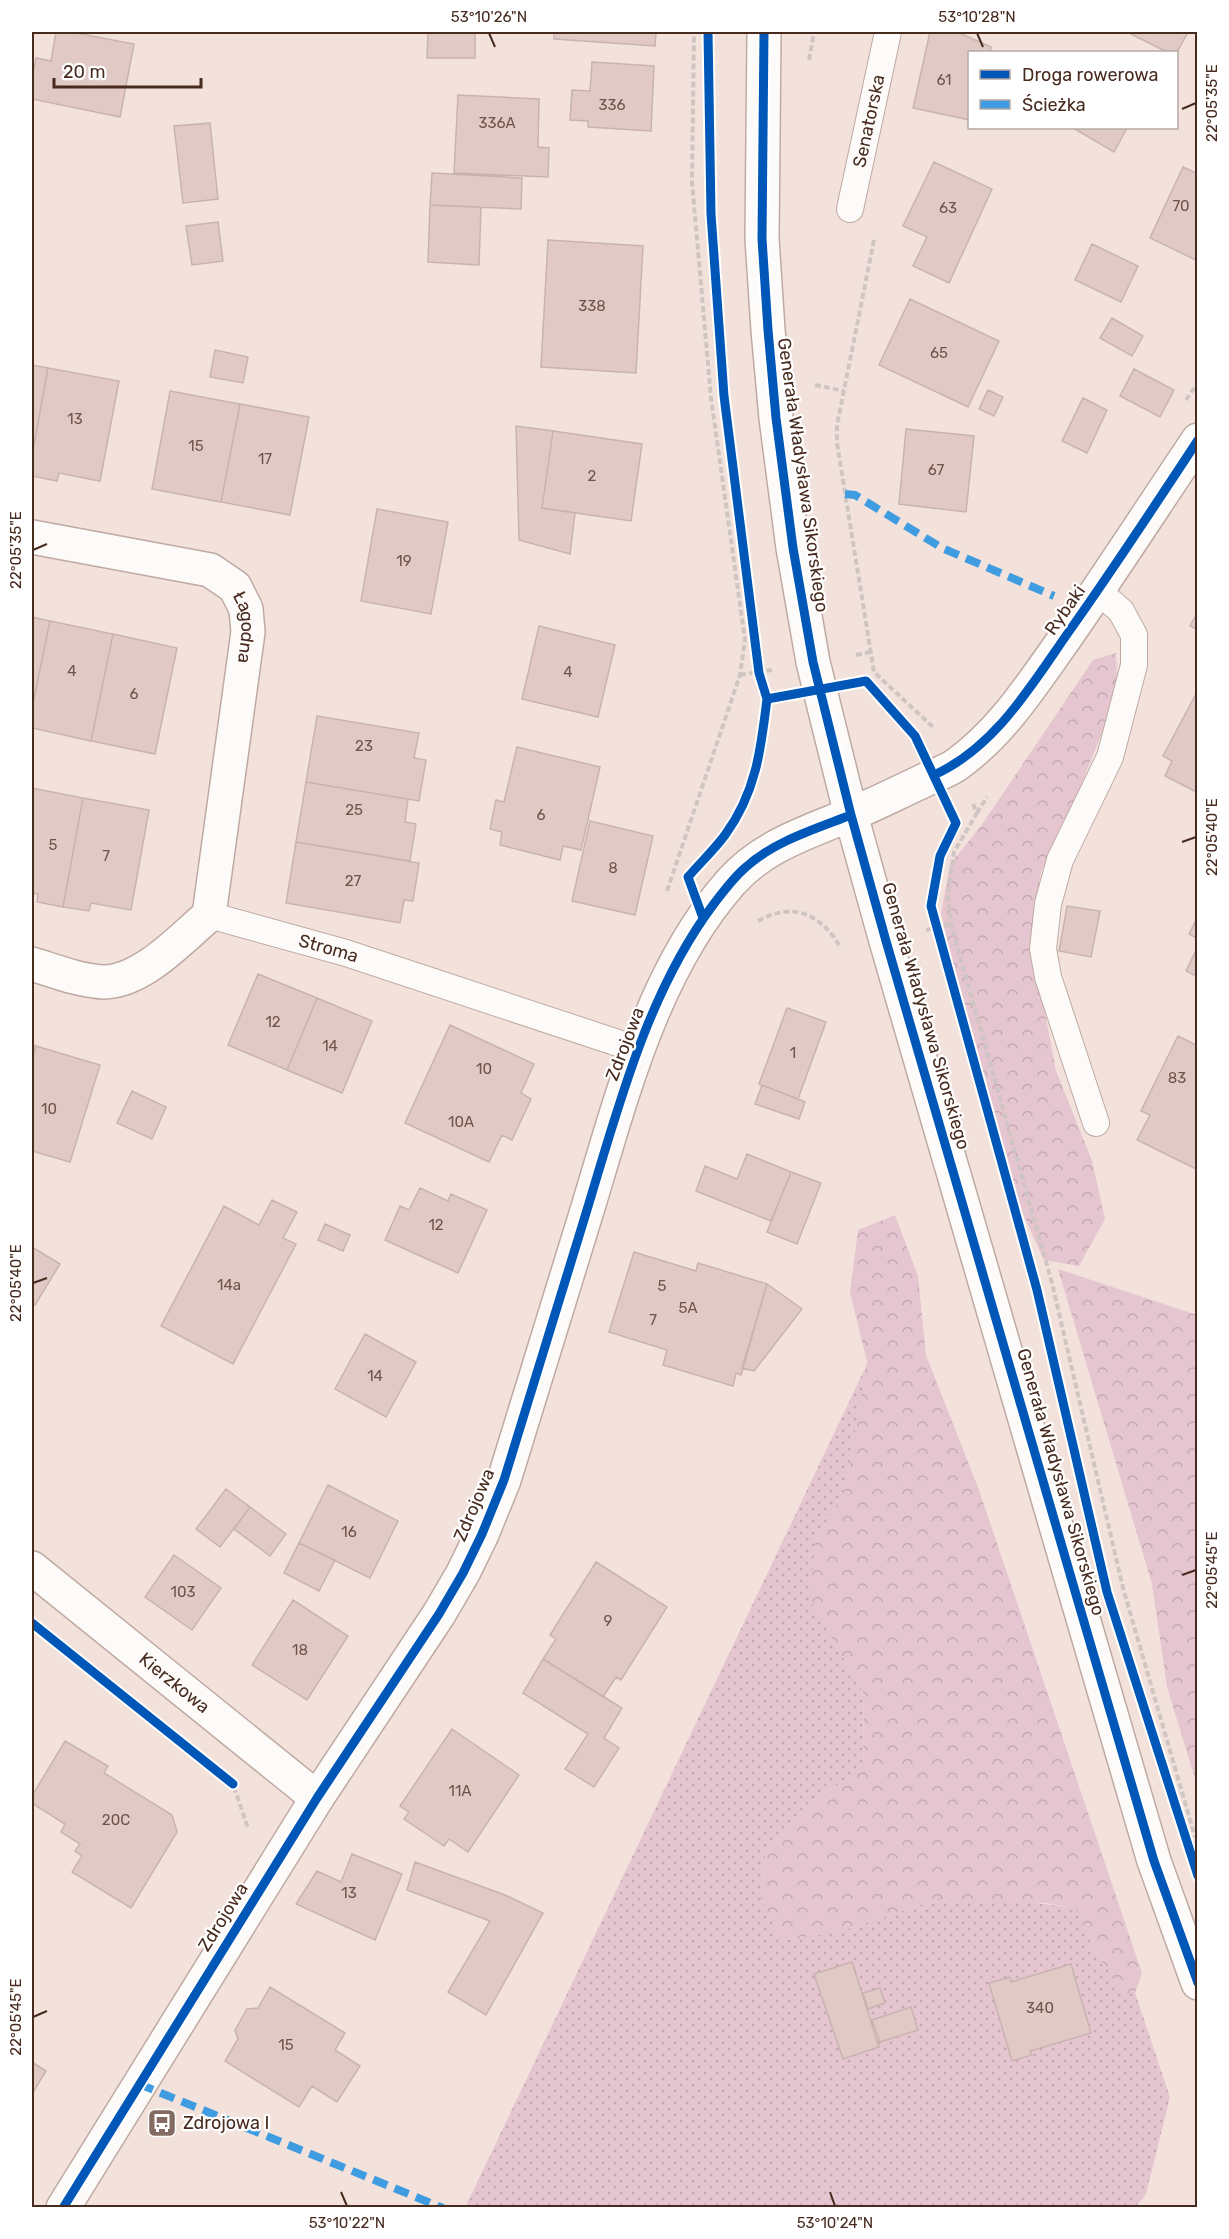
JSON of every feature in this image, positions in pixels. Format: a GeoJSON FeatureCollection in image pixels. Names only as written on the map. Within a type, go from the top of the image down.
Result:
{"type":"FeatureCollection","features":[{"type":"Feature","properties":{"kind":"street","name":"Generała Władysława Sikorskiego"},"geometry":{"type":"LineString","coordinates":[[764,32],[762,239],[776,418],[793,548],[813,662],[851,815],[1154,1861],[1197,1983]]}},
{"type":"Feature","properties":{"kind":"street","name":"Rybaki"},"geometry":{"type":"LineString","coordinates":[[851,815],[954,766],[994,733],[1034,682],[1098,591],[1197,440]]}},
{"type":"Feature","properties":{"kind":"street","name":"Łagodna"},"geometry":{"type":"LineString","coordinates":[[32,537],[210,570],[235,587],[246,609],[248,632],[209,915]]}},
{"type":"Feature","properties":{"kind":"street","name":"Zdrojowa"},"geometry":{"type":"LineString","coordinates":[[63,2208],[317,1798],[439,1614],[463,1573],[504,1480],[615,1119],[639,1050],[675,964],[704,918],[729,884],[745,868],[765,852],[802,834],[851,815]]}},
{"type":"Feature","properties":{"kind":"street"},"geometry":{"type":"LineString","coordinates":[[32,964],[87,980],[105,982],[124,980],[145,968],[209,915]]}},
{"type":"Feature","properties":{"kind":"street","name":"Kierzkowa"},"geometry":{"type":"LineString","coordinates":[[32,1568],[317,1798]]}},
{"type":"Feature","properties":{"kind":"lane","name":"Senatorska"},"geometry":{"type":"LineString","coordinates":[[850,209],[888,32]]}},
{"type":"Feature","properties":{"kind":"lane"},"geometry":{"type":"LineString","coordinates":[[1096,1123],[1048,977],[1043,949],[1048,904],[1060,860],[1110,757],[1134,665],[1134,635],[1121,611],[1098,591]]}},
{"type":"Feature","properties":{"kind":"lane","name":"Stroma"},"geometry":{"type":"LineString","coordinates":[[209,915],[346,953],[639,1050]]}},
{"type":"Feature","properties":{"kind":"path"},"geometry":{"type":"LineString","coordinates":[[808,63],[814,32]]}},
{"type":"Feature","properties":{"kind":"path"},"geometry":{"type":"LineString","coordinates":[[876,230],[837,425],[837,443],[874,672],[937,731],[978,813],[954,852],[948,895],[951,924],[1052,1283],[1123,1588],[1197,1846]]}},
{"type":"Feature","properties":{"kind":"path"},"geometry":{"type":"LineString","coordinates":[[814,374],[815,385],[844,391]]}},
{"type":"Feature","properties":{"kind":"path"},"geometry":{"type":"LineString","coordinates":[[1185,401],[1197,382]]}},
{"type":"Feature","properties":{"kind":"path"},"geometry":{"type":"LineString","coordinates":[[758,661],[762,681]]}},
{"type":"Feature","properties":{"kind":"path"},"geometry":{"type":"LineString","coordinates":[[933,917],[940,939]]}},
{"type":"Feature","properties":{"kind":"green space"},"geometry":{"type":"Polygon","coordinates":[[[1116,653],[1117,679],[1102,733],[1074,802],[1041,872],[1031,939],[1056,1071],[1092,1161],[1105,1219],[1079,1266],[1044,1260],[1018,1203],[967,1024],[941,914],[950,864],[981,826],[1093,660],[1116,653]]]}},
{"type":"Feature","properties":{"kind":"green space"},"geometry":{"type":"Polygon","coordinates":[[[895,1215],[918,1276],[926,1355],[979,1490],[1142,1973],[1135,1993],[1125,1995],[1099,1957],[1075,1908],[1046,1903],[938,1899],[838,1932],[781,1941],[761,1899],[765,1856],[809,1802],[863,1770],[864,1694],[810,1600],[815,1542],[845,1490],[867,1362],[850,1292],[858,1230],[895,1215]]]}},
{"type":"Feature","properties":{"kind":"green space"},"geometry":{"type":"Polygon","coordinates":[[[1058,1269],[1197,1315],[1197,1785],[1167,1687],[1152,1584],[1058,1269]]]}},
{"type":"Feature","properties":{"kind":"green space"},"geometry":{"type":"Polygon","coordinates":[[[868,1362],[845,1490],[815,1542],[811,1600],[864,1694],[863,1770],[809,1802],[765,1856],[761,1899],[838,1932],[938,1899],[1022,1901],[1075,1908],[1099,1957],[1135,1993],[1170,2097],[1146,2194],[1135,2208],[465,2208],[868,1362]]]}},
{"type":"Feature","properties":{"kind":"building"},"geometry":{"type":"Polygon","coordinates":[[[56,32],[71,32],[134,44],[120,117],[32,99],[32,78],[36,58],[51,61],[56,32]]]}},
{"type":"Feature","properties":{"kind":"building"},"geometry":{"type":"Polygon","coordinates":[[[428,32],[475,32],[475,58],[427,58],[428,32]]]}},
{"type":"Feature","properties":{"kind":"building"},"geometry":{"type":"Polygon","coordinates":[[[554,32],[656,32],[655,46],[554,39],[554,32]]]}},
{"type":"Feature","properties":{"kind":"building"},"geometry":{"type":"Polygon","coordinates":[[[930,32],[957,32],[991,47],[990,51],[968,51],[968,120],[913,108],[930,32]]]}},
{"type":"Feature","properties":{"kind":"building"},"geometry":{"type":"Polygon","coordinates":[[[1127,32],[1188,32],[1178,51],[1165,51],[1127,32]]]}},
{"type":"Feature","properties":{"kind":"building"},"geometry":{"type":"Polygon","coordinates":[[[592,62],[654,66],[651,131],[588,127],[588,121],[570,120],[572,90],[590,91],[592,62]]]}},
{"type":"Feature","properties":{"kind":"building"},"geometry":{"type":"Polygon","coordinates":[[[458,95],[539,99],[538,147],[549,148],[548,177],[454,173],[458,95]]]}},
{"type":"Feature","properties":{"kind":"building"},"geometry":{"type":"Polygon","coordinates":[[[210,123],[218,199],[183,203],[174,126],[210,123]]]}},
{"type":"Feature","properties":{"kind":"building"},"geometry":{"type":"Polygon","coordinates":[[[1075,129],[1126,129],[1114,152],[1075,129]]]}},
{"type":"Feature","properties":{"kind":"building"},"geometry":{"type":"Polygon","coordinates":[[[934,162],[992,189],[949,283],[913,266],[927,237],[903,226],[934,162]]]}},
{"type":"Feature","properties":{"kind":"building"},"geometry":{"type":"Polygon","coordinates":[[[1183,167],[1198,174],[1198,261],[1150,238],[1183,167]]]}},
{"type":"Feature","properties":{"kind":"building"},"geometry":{"type":"Polygon","coordinates":[[[432,173],[522,178],[521,209],[430,205],[432,173]]]}},
{"type":"Feature","properties":{"kind":"building"},"geometry":{"type":"Polygon","coordinates":[[[430,205],[481,207],[479,265],[428,262],[430,205]]]}},
{"type":"Feature","properties":{"kind":"building"},"geometry":{"type":"Polygon","coordinates":[[[218,222],[223,261],[192,265],[186,226],[218,222]]]}},
{"type":"Feature","properties":{"kind":"building"},"geometry":{"type":"Polygon","coordinates":[[[548,240],[643,246],[636,373],[541,367],[548,240]]]}},
{"type":"Feature","properties":{"kind":"building"},"geometry":{"type":"Polygon","coordinates":[[[1092,244],[1138,266],[1121,302],[1075,280],[1092,244]]]}},
{"type":"Feature","properties":{"kind":"building"},"geometry":{"type":"Polygon","coordinates":[[[910,299],[999,341],[968,407],[879,365],[910,299]]]}},
{"type":"Feature","properties":{"kind":"building"},"geometry":{"type":"Polygon","coordinates":[[[1112,318],[1143,336],[1132,356],[1100,338],[1112,318]]]}},
{"type":"Feature","properties":{"kind":"building"},"geometry":{"type":"Polygon","coordinates":[[[215,350],[248,357],[243,383],[210,377],[215,350]]]}},
{"type":"Feature","properties":{"kind":"building"},"geometry":{"type":"Polygon","coordinates":[[[32,365],[48,368],[32,456],[32,365]]]}},
{"type":"Feature","properties":{"kind":"building"},"geometry":{"type":"Polygon","coordinates":[[[48,368],[119,381],[100,481],[59,473],[57,481],[32,476],[32,456],[48,368]]]}},
{"type":"Feature","properties":{"kind":"building"},"geometry":{"type":"Polygon","coordinates":[[[1134,369],[1174,390],[1160,417],[1120,396],[1134,369]]]}},
{"type":"Feature","properties":{"kind":"building"},"geometry":{"type":"Polygon","coordinates":[[[988,390],[1003,397],[994,416],[979,409],[988,390]]]}},
{"type":"Feature","properties":{"kind":"building"},"geometry":{"type":"Polygon","coordinates":[[[170,391],[240,404],[221,502],[152,489],[170,391]]]}},
{"type":"Feature","properties":{"kind":"building"},"geometry":{"type":"Polygon","coordinates":[[[1083,398],[1107,410],[1087,453],[1062,441],[1083,398]]]}},
{"type":"Feature","properties":{"kind":"building"},"geometry":{"type":"Polygon","coordinates":[[[240,404],[309,417],[290,515],[221,502],[240,404]]]}},
{"type":"Feature","properties":{"kind":"building"},"geometry":{"type":"Polygon","coordinates":[[[516,426],[553,431],[542,508],[575,513],[570,554],[519,540],[516,426]]]}},
{"type":"Feature","properties":{"kind":"building"},"geometry":{"type":"Polygon","coordinates":[[[906,429],[974,436],[966,512],[899,504],[906,429]]]}},
{"type":"Feature","properties":{"kind":"building"},"geometry":{"type":"Polygon","coordinates":[[[553,431],[642,444],[631,521],[542,508],[553,431]]]}},
{"type":"Feature","properties":{"kind":"building"},"geometry":{"type":"Polygon","coordinates":[[[377,509],[448,522],[431,614],[361,601],[377,509]]]}},
{"type":"Feature","properties":{"kind":"building"},"geometry":{"type":"Polygon","coordinates":[[[1198,612],[1198,630],[1190,626],[1198,612]]]}},
{"type":"Feature","properties":{"kind":"building"},"geometry":{"type":"Polygon","coordinates":[[[32,617],[50,621],[32,708],[32,617]]]}},
{"type":"Feature","properties":{"kind":"building"},"geometry":{"type":"Polygon","coordinates":[[[50,621],[113,634],[91,741],[32,728],[32,708],[50,621]]]}},
{"type":"Feature","properties":{"kind":"building"},"geometry":{"type":"Polygon","coordinates":[[[539,626],[615,645],[598,717],[522,699],[539,626]]]}},
{"type":"Feature","properties":{"kind":"building"},"geometry":{"type":"Polygon","coordinates":[[[113,634],[177,648],[155,754],[91,741],[113,634]]]}},
{"type":"Feature","properties":{"kind":"building"},"geometry":{"type":"Polygon","coordinates":[[[1198,690],[1198,793],[1165,776],[1172,761],[1163,756],[1198,690]]]}},
{"type":"Feature","properties":{"kind":"building"},"geometry":{"type":"Polygon","coordinates":[[[317,716],[419,733],[414,758],[426,760],[419,801],[306,782],[317,716]]]}},
{"type":"Feature","properties":{"kind":"building"},"geometry":{"type":"Polygon","coordinates":[[[517,747],[600,767],[581,850],[563,846],[560,860],[500,845],[502,832],[490,829],[496,800],[504,802],[517,747]]]}},
{"type":"Feature","properties":{"kind":"building"},"geometry":{"type":"Polygon","coordinates":[[[306,782],[408,799],[405,822],[416,824],[410,861],[296,842],[306,782]]]}},
{"type":"Feature","properties":{"kind":"building"},"geometry":{"type":"Polygon","coordinates":[[[32,788],[83,798],[63,907],[37,902],[38,894],[32,893],[32,788]]]}},
{"type":"Feature","properties":{"kind":"building"},"geometry":{"type":"Polygon","coordinates":[[[83,798],[149,810],[131,910],[91,903],[89,911],[63,907],[83,798]]]}},
{"type":"Feature","properties":{"kind":"building"},"geometry":{"type":"Polygon","coordinates":[[[590,821],[653,836],[635,915],[572,901],[590,821]]]}},
{"type":"Feature","properties":{"kind":"building"},"geometry":{"type":"Polygon","coordinates":[[[296,842],[419,863],[413,901],[404,900],[400,923],[286,903],[296,842]]]}},
{"type":"Feature","properties":{"kind":"building"},"geometry":{"type":"Polygon","coordinates":[[[1067,906],[1100,911],[1091,957],[1059,951],[1067,906]]]}},
{"type":"Feature","properties":{"kind":"building"},"geometry":{"type":"Polygon","coordinates":[[[1198,916],[1198,939],[1189,934],[1198,916]]]}},
{"type":"Feature","properties":{"kind":"building"},"geometry":{"type":"Polygon","coordinates":[[[1198,946],[1198,977],[1186,971],[1198,946]]]}},
{"type":"Feature","properties":{"kind":"building"},"geometry":{"type":"Polygon","coordinates":[[[258,974],[317,998],[287,1070],[228,1045],[258,974]]]}},
{"type":"Feature","properties":{"kind":"building"},"geometry":{"type":"Polygon","coordinates":[[[317,998],[372,1021],[342,1093],[287,1070],[317,998]]]}},
{"type":"Feature","properties":{"kind":"building"},"geometry":{"type":"Polygon","coordinates":[[[787,1008],[826,1022],[798,1099],[759,1084],[787,1008]]]}},
{"type":"Feature","properties":{"kind":"building"},"geometry":{"type":"Polygon","coordinates":[[[450,1025],[534,1064],[521,1093],[531,1099],[512,1140],[502,1135],[489,1162],[405,1123],[450,1025]]]}},
{"type":"Feature","properties":{"kind":"building"},"geometry":{"type":"Polygon","coordinates":[[[1178,1036],[1198,1046],[1198,1170],[1137,1140],[1150,1115],[1141,1111],[1178,1036]]]}},
{"type":"Feature","properties":{"kind":"building"},"geometry":{"type":"Polygon","coordinates":[[[32,1044],[36,1046],[32,1061],[32,1044]]]}},
{"type":"Feature","properties":{"kind":"building"},"geometry":{"type":"Polygon","coordinates":[[[36,1046],[100,1065],[70,1162],[32,1151],[32,1061],[36,1046]]]}},
{"type":"Feature","properties":{"kind":"building"},"geometry":{"type":"Polygon","coordinates":[[[762,1085],[805,1102],[799,1119],[755,1104],[762,1085]]]}},
{"type":"Feature","properties":{"kind":"building"},"geometry":{"type":"Polygon","coordinates":[[[132,1091],[166,1107],[152,1139],[117,1123],[132,1091]]]}},
{"type":"Feature","properties":{"kind":"building"},"geometry":{"type":"Polygon","coordinates":[[[747,1154],[791,1172],[771,1221],[696,1191],[705,1166],[737,1179],[747,1154]]]}},
{"type":"Feature","properties":{"kind":"building"},"geometry":{"type":"Polygon","coordinates":[[[791,1172],[821,1183],[797,1244],[767,1232],[791,1172]]]}},
{"type":"Feature","properties":{"kind":"building"},"geometry":{"type":"Polygon","coordinates":[[[420,1188],[448,1201],[451,1194],[487,1210],[458,1273],[385,1240],[400,1206],[409,1210],[420,1188]]]}},
{"type":"Feature","properties":{"kind":"building"},"geometry":{"type":"Polygon","coordinates":[[[272,1200],[297,1212],[283,1238],[296,1244],[233,1364],[161,1326],[224,1206],[259,1225],[272,1200]]]}},
{"type":"Feature","properties":{"kind":"building"},"geometry":{"type":"Polygon","coordinates":[[[325,1224],[350,1235],[343,1251],[318,1240],[325,1224]]]}},
{"type":"Feature","properties":{"kind":"building"},"geometry":{"type":"Polygon","coordinates":[[[32,1247],[60,1264],[35,1305],[32,1302],[32,1247]]]}},
{"type":"Feature","properties":{"kind":"building"},"geometry":{"type":"Polygon","coordinates":[[[634,1252],[696,1271],[698,1263],[767,1284],[741,1375],[736,1373],[733,1386],[663,1365],[667,1350],[609,1332],[634,1252]]]}},
{"type":"Feature","properties":{"kind":"building"},"geometry":{"type":"Polygon","coordinates":[[[767,1284],[802,1309],[754,1371],[742,1368],[767,1284]]]}},
{"type":"Feature","properties":{"kind":"building"},"geometry":{"type":"Polygon","coordinates":[[[365,1334],[416,1362],[386,1417],[335,1389],[365,1334]]]}},
{"type":"Feature","properties":{"kind":"building"},"geometry":{"type":"Polygon","coordinates":[[[328,1485],[398,1521],[370,1578],[299,1543],[328,1485]]]}},
{"type":"Feature","properties":{"kind":"building"},"geometry":{"type":"Polygon","coordinates":[[[226,1489],[250,1507],[220,1547],[196,1529],[226,1489]]]}},
{"type":"Feature","properties":{"kind":"building"},"geometry":{"type":"Polygon","coordinates":[[[250,1507],[286,1534],[270,1556],[234,1529],[250,1507]]]}},
{"type":"Feature","properties":{"kind":"building"},"geometry":{"type":"Polygon","coordinates":[[[299,1543],[335,1560],[319,1591],[284,1573],[299,1543]]]}},
{"type":"Feature","properties":{"kind":"building"},"geometry":{"type":"Polygon","coordinates":[[[174,1555],[221,1588],[192,1630],[145,1597],[174,1555]]]}},
{"type":"Feature","properties":{"kind":"building"},"geometry":{"type":"Polygon","coordinates":[[[596,1562],[667,1607],[621,1680],[616,1677],[603,1697],[543,1659],[556,1639],[550,1635],[596,1562]]]}},
{"type":"Feature","properties":{"kind":"building"},"geometry":{"type":"Polygon","coordinates":[[[293,1600],[348,1636],[307,1700],[252,1665],[293,1600]]]}},
{"type":"Feature","properties":{"kind":"building"},"geometry":{"type":"Polygon","coordinates":[[[543,1659],[622,1708],[604,1738],[619,1748],[594,1787],[565,1769],[588,1734],[523,1693],[543,1659]]]}},
{"type":"Feature","properties":{"kind":"building"},"geometry":{"type":"Polygon","coordinates":[[[452,1729],[519,1775],[468,1852],[449,1839],[444,1846],[404,1819],[409,1812],[400,1806],[452,1729]]]}},
{"type":"Feature","properties":{"kind":"building"},"geometry":{"type":"Polygon","coordinates":[[[65,1741],[108,1766],[104,1773],[172,1815],[177,1832],[131,1908],[72,1872],[82,1856],[75,1851],[80,1844],[61,1832],[65,1824],[32,1803],[32,1796],[65,1741]]]}},
{"type":"Feature","properties":{"kind":"building"},"geometry":{"type":"Polygon","coordinates":[[[352,1854],[402,1874],[375,1940],[296,1904],[317,1871],[341,1882],[352,1854]]]}},
{"type":"Feature","properties":{"kind":"building"},"geometry":{"type":"Polygon","coordinates":[[[415,1862],[505,1895],[543,1913],[486,2015],[448,1992],[490,1921],[407,1890],[415,1862]]]}},
{"type":"Feature","properties":{"kind":"building"},"geometry":{"type":"Polygon","coordinates":[[[852,1962],[879,2047],[843,2059],[814,1974],[852,1962]]]}},
{"type":"Feature","properties":{"kind":"building"},"geometry":{"type":"Polygon","coordinates":[[[1071,1964],[1091,2033],[1030,2051],[1032,2055],[1012,2061],[989,1983],[1010,1977],[1011,1982],[1071,1964]]]}},
{"type":"Feature","properties":{"kind":"building"},"geometry":{"type":"Polygon","coordinates":[[[270,1987],[345,2033],[335,2050],[360,2066],[337,2102],[312,2086],[299,2107],[225,2061],[238,2039],[235,2030],[247,2009],[258,2008],[270,1987]]]}},
{"type":"Feature","properties":{"kind":"building"},"geometry":{"type":"Polygon","coordinates":[[[880,1988],[885,2003],[868,2009],[863,1993],[880,1988]]]}},
{"type":"Feature","properties":{"kind":"building"},"geometry":{"type":"Polygon","coordinates":[[[911,2007],[918,2030],[880,2042],[872,2020],[911,2007]]]}},
{"type":"Feature","properties":{"kind":"building"},"geometry":{"type":"Polygon","coordinates":[[[32,2062],[46,2071],[32,2094],[32,2062]]]}},
{"type":"Feature","properties":{"kind":"marked path"},"geometry":{"type":"LineString","coordinates":[[845,494],[855,495],[942,548],[1054,596]]}},
{"type":"Feature","properties":{"kind":"marked path"},"geometry":{"type":"LineString","coordinates":[[139,2084],[443,2208]]}},
{"type":"Feature","properties":{"kind":"cycle path"},"geometry":{"type":"LineString","coordinates":[[708,32],[711,214],[724,396],[759,673],[767,699]]}},
{"type":"Feature","properties":{"kind":"cycle path"},"geometry":{"type":"LineString","coordinates":[[764,32],[762,239],[768,330],[776,418],[793,548],[813,662],[851,815],[886,941],[1077,1598],[1154,1861],[1198,1983]]}},
{"type":"Feature","properties":{"kind":"cycle path"},"geometry":{"type":"LineString","coordinates":[[934,775],[956,763],[976,748],[994,731],[1027,692],[1198,440]]}},
{"type":"Feature","properties":{"kind":"cycle path"},"geometry":{"type":"LineString","coordinates":[[703,918],[688,877],[725,835],[744,803],[759,753],[767,699],[866,681],[915,736],[956,823],[940,856],[931,906],[1037,1290],[1107,1592],[1198,1876]]}},
{"type":"Feature","properties":{"kind":"cycle path"},"geometry":{"type":"LineString","coordinates":[[63,2208],[317,1798],[439,1614],[463,1573],[504,1480],[635,1058],[651,1017],[689,940],[728,885],[757,858],[796,836],[851,815]]}},
{"type":"Feature","properties":{"kind":"cycle path"},"geometry":{"type":"LineString","coordinates":[[32,1623],[233,1784]]}},
{"type":"Feature","properties":{"kind":"place","name":"Zdrojowa I"},"geometry":{"type":"Point","coordinates":[162,2123]}}]}
